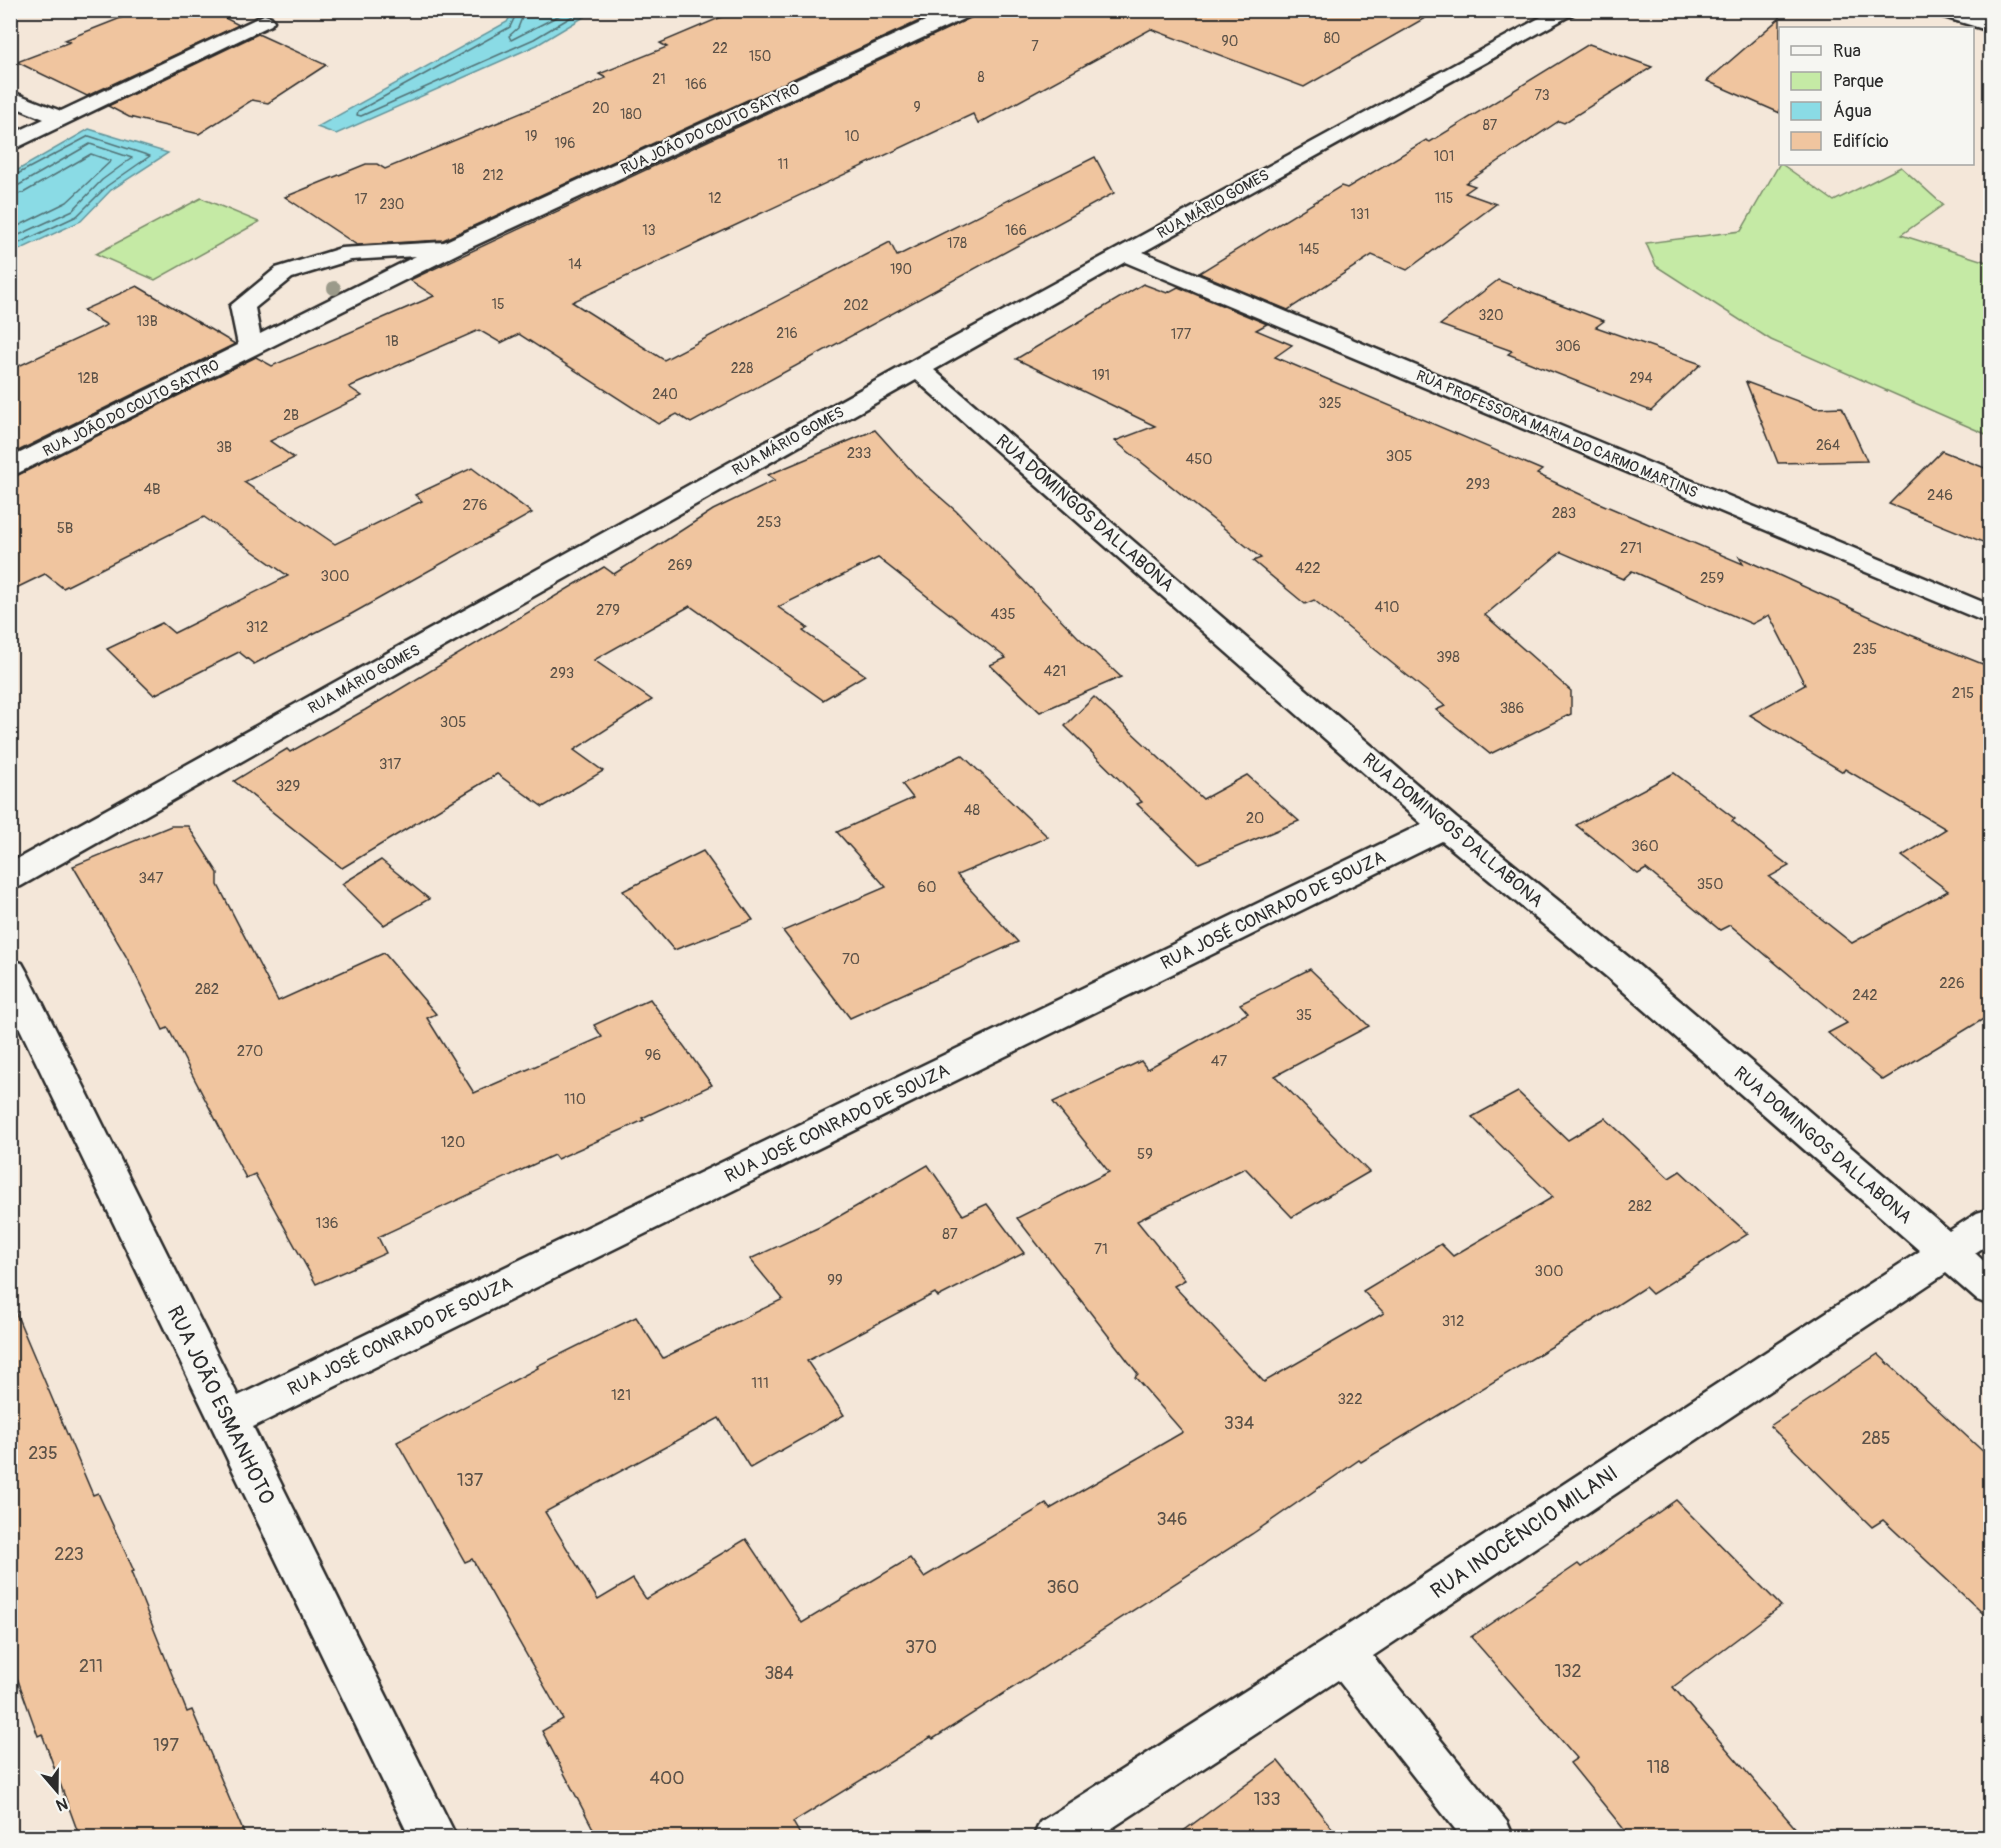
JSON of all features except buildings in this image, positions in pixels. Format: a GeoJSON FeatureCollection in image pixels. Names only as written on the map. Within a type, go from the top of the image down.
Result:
{"type":"FeatureCollection","features":[{"type":"Feature","properties":{"kind":"street","name":"RUA JOÃO DO COUTO SATYRO"},"geometry":{"type":"LineString","coordinates":[[10,469],[453,247],[967,10]]}},
{"type":"Feature","properties":{"kind":"street","name":"RUA MÁRIO GOMES"},"geometry":{"type":"LineString","coordinates":[[10,878],[917,368],[1570,10]]}},
{"type":"Feature","properties":{"kind":"street"},"geometry":{"type":"LineString","coordinates":[[1941,10],[1990,25]]}},
{"type":"Feature","properties":{"kind":"street"},"geometry":{"type":"LineString","coordinates":[[10,144],[264,21]]}},
{"type":"Feature","properties":{"kind":"street"},"geometry":{"type":"LineString","coordinates":[[10,97],[62,119]]}},
{"type":"Feature","properties":{"kind":"street","name":"RUA JOÃO DO COUTO SATYRO"},"geometry":{"type":"LineString","coordinates":[[251,348],[242,306],[284,273],[349,253],[453,247]]}},
{"type":"Feature","properties":{"kind":"street","name":"RUA PROFESSORA MARIA DO CARMO MARTINS"},"geometry":{"type":"LineString","coordinates":[[1124,253],[1990,615]]}},
{"type":"Feature","properties":{"kind":"street","name":"RUA DOMINGOS DALLABONA"},"geometry":{"type":"LineString","coordinates":[[917,368],[1445,826],[1619,968],[1990,1289]]}},
{"type":"Feature","properties":{"kind":"street","name":"RUA JOSÉ CONRADO DE SOUZA"},"geometry":{"type":"LineString","coordinates":[[228,1420],[1445,826]]}},
{"type":"Feature","properties":{"kind":"street","name":"RUA JOÃO ESMANHOTO"},"geometry":{"type":"LineString","coordinates":[[10,972],[434,1838]]}},
{"type":"Feature","properties":{"kind":"street","name":"RUA INOCÊNCIO MILANI"},"geometry":{"type":"LineString","coordinates":[[1056,1838],[1343,1652],[1990,1224]]}},
{"type":"Feature","properties":{"kind":"street"},"geometry":{"type":"LineString","coordinates":[[1343,1652],[1491,1838]]}},
{"type":"Feature","properties":{"kind":"green space"},"geometry":{"type":"Polygon","coordinates":[[[1779,165],[1783,165],[1834,201],[1901,167],[1943,205],[1901,235],[1990,263],[1990,436],[1771,340],[1656,266],[1646,243],[1741,231],[1779,165]]]}},
{"type":"Feature","properties":{"kind":"green space"},"geometry":{"type":"Polygon","coordinates":[[[201,198],[259,222],[155,280],[96,254],[201,198]]]}},
{"type":"Feature","properties":{"kind":"water"},"geometry":{"type":"Polygon","coordinates":[[[513,11],[594,11],[537,45],[336,134],[317,127],[507,22],[513,11]]]}},
{"type":"Feature","properties":{"kind":"water"},"geometry":{"type":"Polygon","coordinates":[[[89,129],[168,153],[111,190],[81,221],[19,250],[11,247],[11,174],[89,129]]]}}]}
